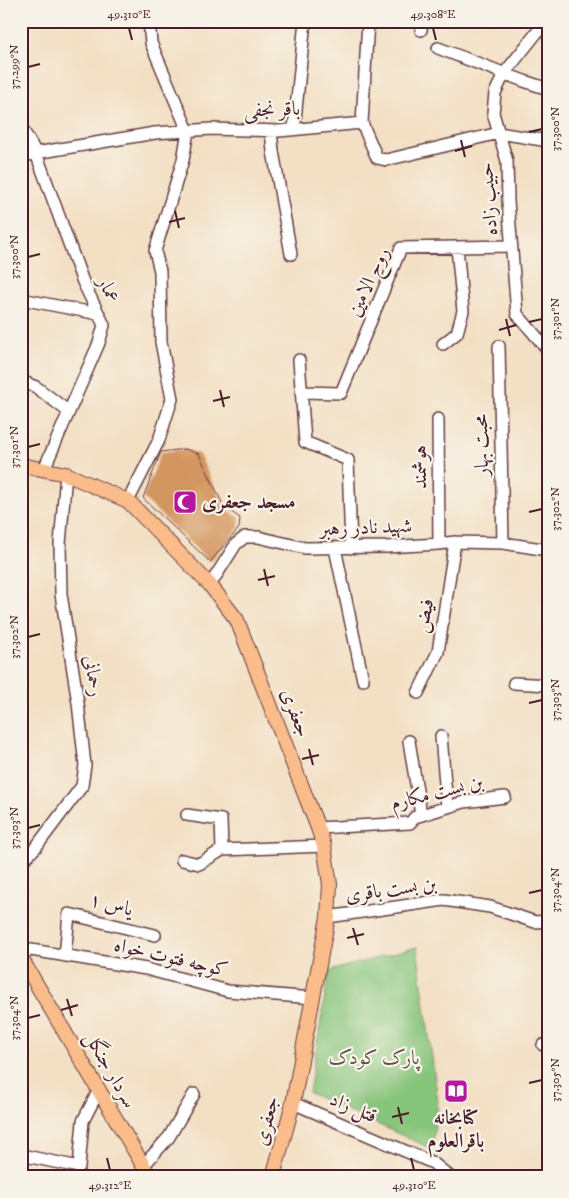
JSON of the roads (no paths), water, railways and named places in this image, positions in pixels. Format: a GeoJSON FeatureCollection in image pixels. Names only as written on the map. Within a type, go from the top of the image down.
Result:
{"type":"FeatureCollection","features":[{"type":"Feature","properties":{"kind":"main road","name":"جعفری"},"geometry":{"type":"LineString","coordinates":[[21,465],[66,474],[128,501],[210,585],[237,620],[318,828],[324,846],[330,884],[328,917],[293,1103],[273,1177]]}},
{"type":"Feature","properties":{"kind":"main road","name":"سردار جنگل"},"geometry":{"type":"LineString","coordinates":[[21,958],[147,1171]]}},
{"type":"Feature","properties":{"kind":"street"},"geometry":{"type":"LineString","coordinates":[[128,501],[159,440],[172,399],[160,342],[160,271],[155,251],[183,160],[188,131],[151,43],[149,21]]}},
{"type":"Feature","properties":{"kind":"street"},"geometry":{"type":"LineString","coordinates":[[294,129],[305,21]]}},
{"type":"Feature","properties":{"kind":"street"},"geometry":{"type":"LineString","coordinates":[[368,21],[362,123],[377,158],[386,160],[499,133],[548,141]]}},
{"type":"Feature","properties":{"kind":"street","name":"حبیب زاده"},"geometry":{"type":"LineString","coordinates":[[546,21],[504,74],[495,93],[493,113],[507,161],[508,201],[517,314],[548,350]]}},
{"type":"Feature","properties":{"kind":"street"},"geometry":{"type":"LineString","coordinates":[[438,48],[548,89]]}},
{"type":"Feature","properties":{"kind":"street","name":"باقر نجفی"},"geometry":{"type":"LineString","coordinates":[[21,157],[155,133],[211,129],[272,131],[362,123]]}},
{"type":"Feature","properties":{"kind":"street","name":"عمار"},"geometry":{"type":"LineString","coordinates":[[21,127],[36,153],[83,282],[104,325],[99,343],[44,469]]}},
{"type":"Feature","properties":{"kind":"street"},"geometry":{"type":"LineString","coordinates":[[272,131],[273,150],[291,254]]}},
{"type":"Feature","properties":{"kind":"street","name":"روح الامین"},"geometry":{"type":"LineString","coordinates":[[302,392],[341,394],[401,248],[511,246]]}},
{"type":"Feature","properties":{"kind":"street"},"geometry":{"type":"LineString","coordinates":[[442,344],[457,333],[463,311],[456,247]]}},
{"type":"Feature","properties":{"kind":"street"},"geometry":{"type":"LineString","coordinates":[[21,299],[99,314]]}},
{"type":"Feature","properties":{"kind":"street","name":"محبت بهار"},"geometry":{"type":"LineString","coordinates":[[499,346],[503,543]]}},
{"type":"Feature","properties":{"kind":"street"},"geometry":{"type":"LineString","coordinates":[[299,360],[305,442],[348,460],[351,548]]}},
{"type":"Feature","properties":{"kind":"street"},"geometry":{"type":"LineString","coordinates":[[21,381],[36,387],[69,412]]}},
{"type":"Feature","properties":{"kind":"street","name":"هوشمند"},"geometry":{"type":"LineString","coordinates":[[438,419],[439,544]]}},
{"type":"Feature","properties":{"kind":"street","name":"رحمانی"},"geometry":{"type":"LineString","coordinates":[[21,862],[36,847],[82,786],[85,765],[78,703],[61,594],[60,544],[66,474]]}},
{"type":"Feature","properties":{"kind":"street","name":"شهید نادر رهبر"},"geometry":{"type":"LineString","coordinates":[[210,585],[236,544],[244,537],[258,537],[305,548],[351,548],[455,542],[503,543],[548,550]]}},
{"type":"Feature","properties":{"kind":"street","name":"فیض"},"geometry":{"type":"LineString","coordinates":[[418,693],[438,652],[455,542]]}},
{"type":"Feature","properties":{"kind":"street"},"geometry":{"type":"LineString","coordinates":[[335,548],[363,680]]}},
{"type":"Feature","properties":{"kind":"street"},"geometry":{"type":"LineString","coordinates":[[514,684],[548,685]]}},
{"type":"Feature","properties":{"kind":"street"},"geometry":{"type":"LineString","coordinates":[[441,736],[447,807]]}},
{"type":"Feature","properties":{"kind":"street"},"geometry":{"type":"LineString","coordinates":[[409,741],[420,815]]}},
{"type":"Feature","properties":{"kind":"street","name":"بن بست مکارم"},"geometry":{"type":"LineString","coordinates":[[318,828],[410,823],[414,817],[464,802],[505,797]]}},
{"type":"Feature","properties":{"kind":"street"},"geometry":{"type":"LineString","coordinates":[[187,815],[221,820],[222,850]]}},
{"type":"Feature","properties":{"kind":"street"},"geometry":{"type":"LineString","coordinates":[[182,860],[199,864],[222,850],[324,846]]}},
{"type":"Feature","properties":{"kind":"street","name":"بن بست باقری"},"geometry":{"type":"LineString","coordinates":[[328,917],[444,900],[490,907],[535,922],[548,922]]}},
{"type":"Feature","properties":{"kind":"street","name":"یاس ۱"},"geometry":{"type":"LineString","coordinates":[[65,956],[69,914],[155,935]]}},
{"type":"Feature","properties":{"kind":"street","name":"کوچه فتوت خواه"},"geometry":{"type":"LineString","coordinates":[[21,954],[31,950],[146,969],[228,991],[313,998]]}},
{"type":"Feature","properties":{"kind":"street"},"geometry":{"type":"LineString","coordinates":[[21,1155],[79,1167],[83,1121],[99,1090]]}},
{"type":"Feature","properties":{"kind":"street"},"geometry":{"type":"LineString","coordinates":[[147,1171],[194,1094]]}},
{"type":"Feature","properties":{"kind":"street","name":"قتل زاد"},"geometry":{"type":"LineString","coordinates":[[293,1103],[450,1177]]}},
{"type":"Feature","properties":{"kind":"place","name":"مسجد جعفری"},"geometry":{"type":"Point","coordinates":[185,502]}},
{"type":"Feature","properties":{"kind":"place","name":"کتابخانه باقرالعلوم"},"geometry":{"type":"Point","coordinates":[456,1091]}},
{"type":"Feature","properties":{"kind":"park label","name":"پارک کودک"},"geometry":{"type":"Point","coordinates":[374,1058]}}]}
